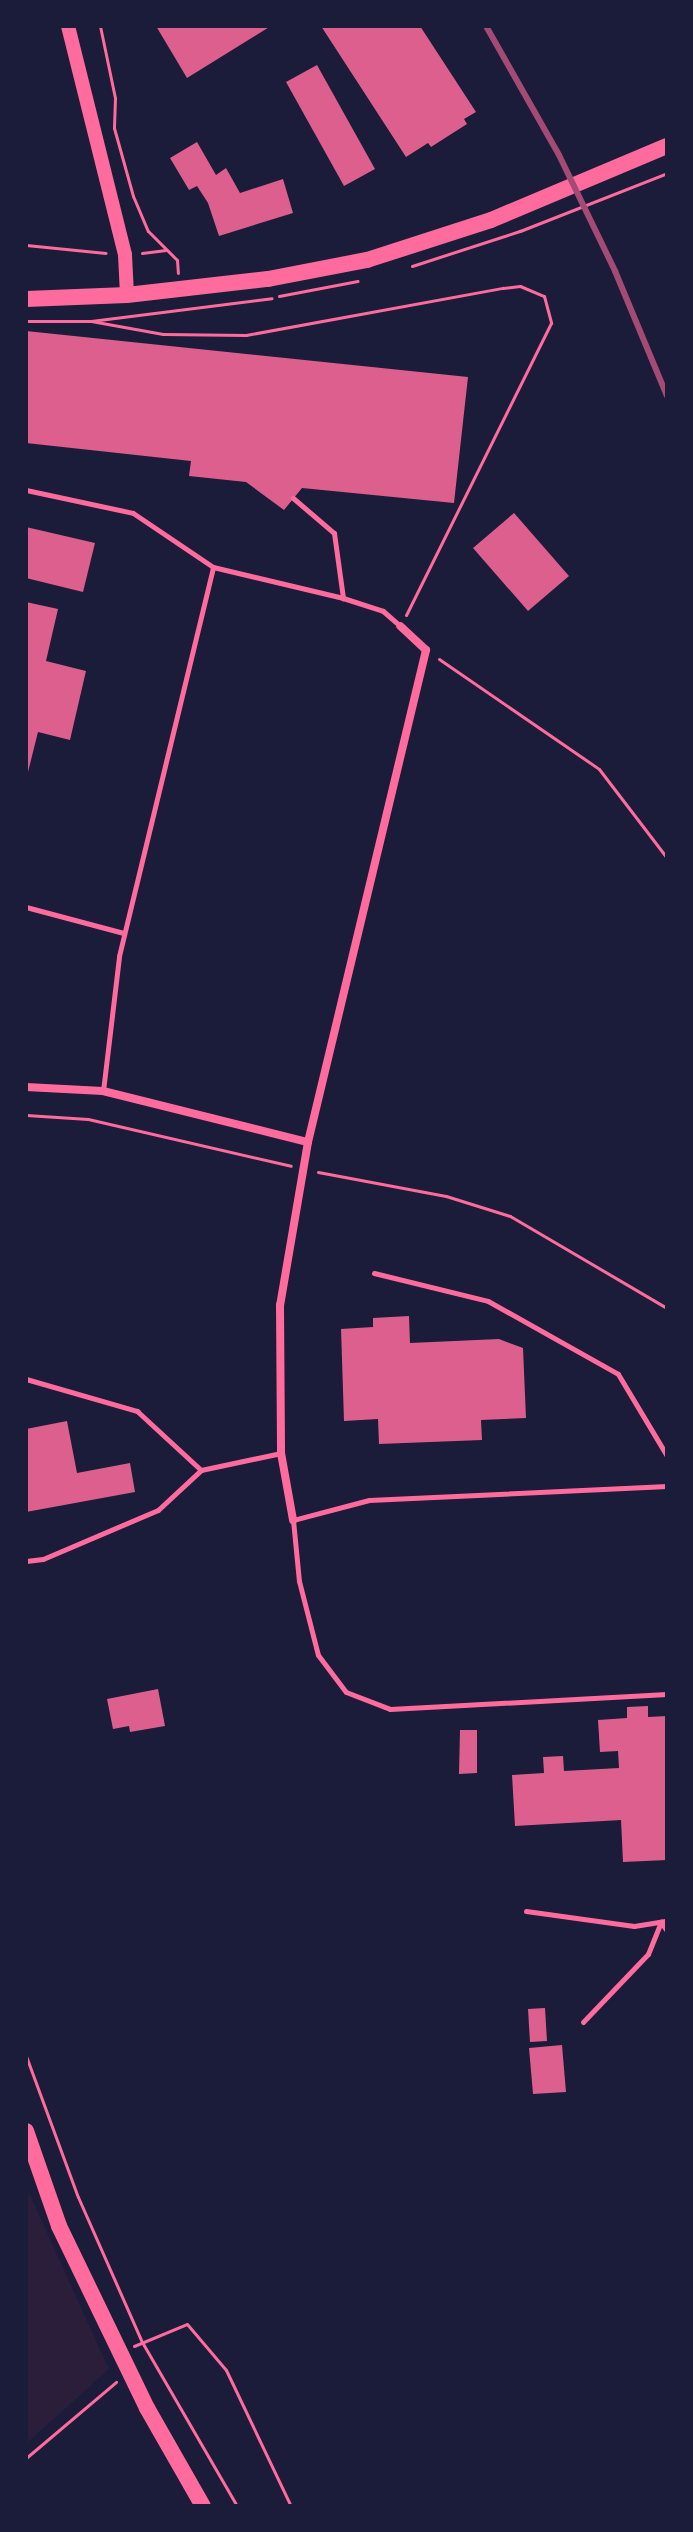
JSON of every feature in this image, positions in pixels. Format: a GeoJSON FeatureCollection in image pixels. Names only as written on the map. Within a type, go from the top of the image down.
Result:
{"type":"FeatureCollection","features":[{"type":"Feature","properties":{"kind":"main road"},"geometry":{"type":"LineString","coordinates":[[26,299],[127,295],[367,260],[449,236],[667,146]]}},
{"type":"Feature","properties":{"kind":"main road"},"geometry":{"type":"LineString","coordinates":[[641,157],[667,158]]}},
{"type":"Feature","properties":{"kind":"main road"},"geometry":{"type":"LineString","coordinates":[[26,2131],[59,2226],[129,2372],[203,2506]]}},
{"type":"Feature","properties":{"kind":"street"},"geometry":{"type":"LineString","coordinates":[[68,26],[125,255],[127,295]]}},
{"type":"Feature","properties":{"kind":"street"},"geometry":{"type":"LineString","coordinates":[[293,1520],[281,1453],[280,1305],[308,1142],[426,650],[400,626]]}},
{"type":"Feature","properties":{"kind":"street"},"geometry":{"type":"LineString","coordinates":[[26,1087],[103,1091],[308,1142]]}},
{"type":"Feature","properties":{"kind":"lane"},"geometry":{"type":"LineString","coordinates":[[26,490],[133,513],[213,567],[343,598],[383,611],[400,626]]}},
{"type":"Feature","properties":{"kind":"lane"},"geometry":{"type":"LineString","coordinates":[[293,498],[334,533],[343,598]]}},
{"type":"Feature","properties":{"kind":"lane"},"geometry":{"type":"LineString","coordinates":[[103,1091],[124,933],[213,567]]}},
{"type":"Feature","properties":{"kind":"lane"},"geometry":{"type":"LineString","coordinates":[[26,907],[124,933]]}},
{"type":"Feature","properties":{"kind":"lane"},"geometry":{"type":"LineString","coordinates":[[374,1273],[488,1301],[618,1374],[667,1456]]}},
{"type":"Feature","properties":{"kind":"lane"},"geometry":{"type":"LineString","coordinates":[[26,1379],[137,1411],[201,1470]]}},
{"type":"Feature","properties":{"kind":"lane"},"geometry":{"type":"LineString","coordinates":[[26,1561],[43,1559],[158,1510],[201,1470],[281,1453]]}},
{"type":"Feature","properties":{"kind":"lane"},"geometry":{"type":"LineString","coordinates":[[667,1486],[369,1500],[293,1520],[299,1581],[318,1655],[346,1692],[390,1709],[667,1694]]}},
{"type":"Feature","properties":{"kind":"lane"},"geometry":{"type":"LineString","coordinates":[[526,1911],[634,1926],[664,1921]]}},
{"type":"Feature","properties":{"kind":"lane"},"geometry":{"type":"LineString","coordinates":[[664,1921],[667,1931]]}},
{"type":"Feature","properties":{"kind":"lane"},"geometry":{"type":"LineString","coordinates":[[583,2022],[648,1954],[664,1921]]}},
{"type":"Feature","properties":{"kind":"path"},"geometry":{"type":"LineString","coordinates":[[100,26],[115,98],[114,128],[133,196],[148,231],[177,260],[181,313]]}},
{"type":"Feature","properties":{"kind":"path"},"geometry":{"type":"LineString","coordinates":[[557,217],[667,173]]}},
{"type":"Feature","properties":{"kind":"path"},"geometry":{"type":"LineString","coordinates":[[26,245],[125,255],[166,250]]}},
{"type":"Feature","properties":{"kind":"path"},"geometry":{"type":"LineString","coordinates":[[26,321],[91,321],[163,334],[232,336],[376,315],[503,288],[520,286],[544,296],[551,323],[400,626]]}},
{"type":"Feature","properties":{"kind":"path"},"geometry":{"type":"LineString","coordinates":[[426,650],[599,769],[667,858]]}},
{"type":"Feature","properties":{"kind":"path"},"geometry":{"type":"LineString","coordinates":[[26,1115],[88,1119],[303,1169],[446,1196],[510,1216],[667,1308]]}},
{"type":"Feature","properties":{"kind":"path"},"geometry":{"type":"LineString","coordinates":[[26,2056],[78,2197],[142,2342],[237,2506]]}},
{"type":"Feature","properties":{"kind":"path"},"geometry":{"type":"LineString","coordinates":[[142,2342],[187,2324],[226,2370],[291,2506]]}},
{"type":"Feature","properties":{"kind":"path"},"geometry":{"type":"LineString","coordinates":[[26,2458],[129,2372]]}},
{"type":"Feature","properties":{"kind":"shaded area"},"geometry":{"type":"Polygon","coordinates":[[[26,2186],[109,2369],[26,2444],[26,2186]]]}},
{"type":"Feature","properties":{"kind":"building"},"geometry":{"type":"Polygon","coordinates":[[[156,26],[271,26],[187,78],[156,26]]]}},
{"type":"Feature","properties":{"kind":"building"},"geometry":{"type":"Polygon","coordinates":[[[321,26],[420,26],[476,112],[464,119],[467,124],[431,147],[428,143],[406,157],[321,26]]]}},
{"type":"Feature","properties":{"kind":"building"},"geometry":{"type":"Polygon","coordinates":[[[317,65],[375,169],[344,186],[286,82],[317,65]]]}},
{"type":"Feature","properties":{"kind":"building"},"geometry":{"type":"Polygon","coordinates":[[[197,142],[216,175],[226,168],[240,193],[283,179],[293,213],[219,236],[208,203],[197,186],[189,190],[170,158],[197,142]]]}},
{"type":"Feature","properties":{"kind":"building"},"geometry":{"type":"Polygon","coordinates":[[[26,331],[468,377],[454,503],[302,488],[284,510],[246,482],[189,476],[191,461],[26,443],[26,331]]]}},
{"type":"Feature","properties":{"kind":"building"},"geometry":{"type":"Polygon","coordinates":[[[514,513],[569,576],[528,611],[473,548],[514,513]]]}},
{"type":"Feature","properties":{"kind":"building"},"geometry":{"type":"Polygon","coordinates":[[[26,527],[95,543],[83,592],[26,578],[26,527]]]}},
{"type":"Feature","properties":{"kind":"building"},"geometry":{"type":"Polygon","coordinates":[[[26,602],[58,609],[46,661],[86,671],[70,740],[38,732],[27,776],[26,602]]]}},
{"type":"Feature","properties":{"kind":"building"},"geometry":{"type":"Polygon","coordinates":[[[409,1316],[410,1343],[499,1339],[523,1348],[526,1418],[481,1420],[482,1440],[379,1444],[378,1419],[344,1421],[341,1329],[373,1327],[373,1318],[409,1316]]]}},
{"type":"Feature","properties":{"kind":"building"},"geometry":{"type":"Polygon","coordinates":[[[67,1421],[77,1473],[130,1463],[135,1492],[26,1512],[26,1429],[67,1421]]]}},
{"type":"Feature","properties":{"kind":"building"},"geometry":{"type":"Polygon","coordinates":[[[158,1689],[165,1726],[130,1732],[129,1726],[113,1729],[107,1699],[158,1689]]]}},
{"type":"Feature","properties":{"kind":"building"},"geometry":{"type":"Polygon","coordinates":[[[648,1706],[648,1717],[667,1716],[667,1860],[623,1862],[621,1820],[515,1826],[512,1775],[544,1773],[543,1757],[563,1756],[564,1771],[619,1768],[618,1751],[600,1752],[598,1720],[627,1718],[627,1707],[648,1706]]]}},
{"type":"Feature","properties":{"kind":"building"},"geometry":{"type":"Polygon","coordinates":[[[460,1730],[477,1730],[477,1773],[459,1774],[460,1730]]]}},
{"type":"Feature","properties":{"kind":"building"},"geometry":{"type":"Polygon","coordinates":[[[545,2008],[547,2041],[530,2042],[528,2009],[545,2008]]]}},
{"type":"Feature","properties":{"kind":"building"},"geometry":{"type":"Polygon","coordinates":[[[562,2045],[566,2092],[533,2094],[529,2048],[562,2045]]]}},
{"type":"Feature","properties":{"kind":"railway"},"geometry":{"type":"LineString","coordinates":[[486,26],[559,155],[615,271],[667,396]]}}]}
